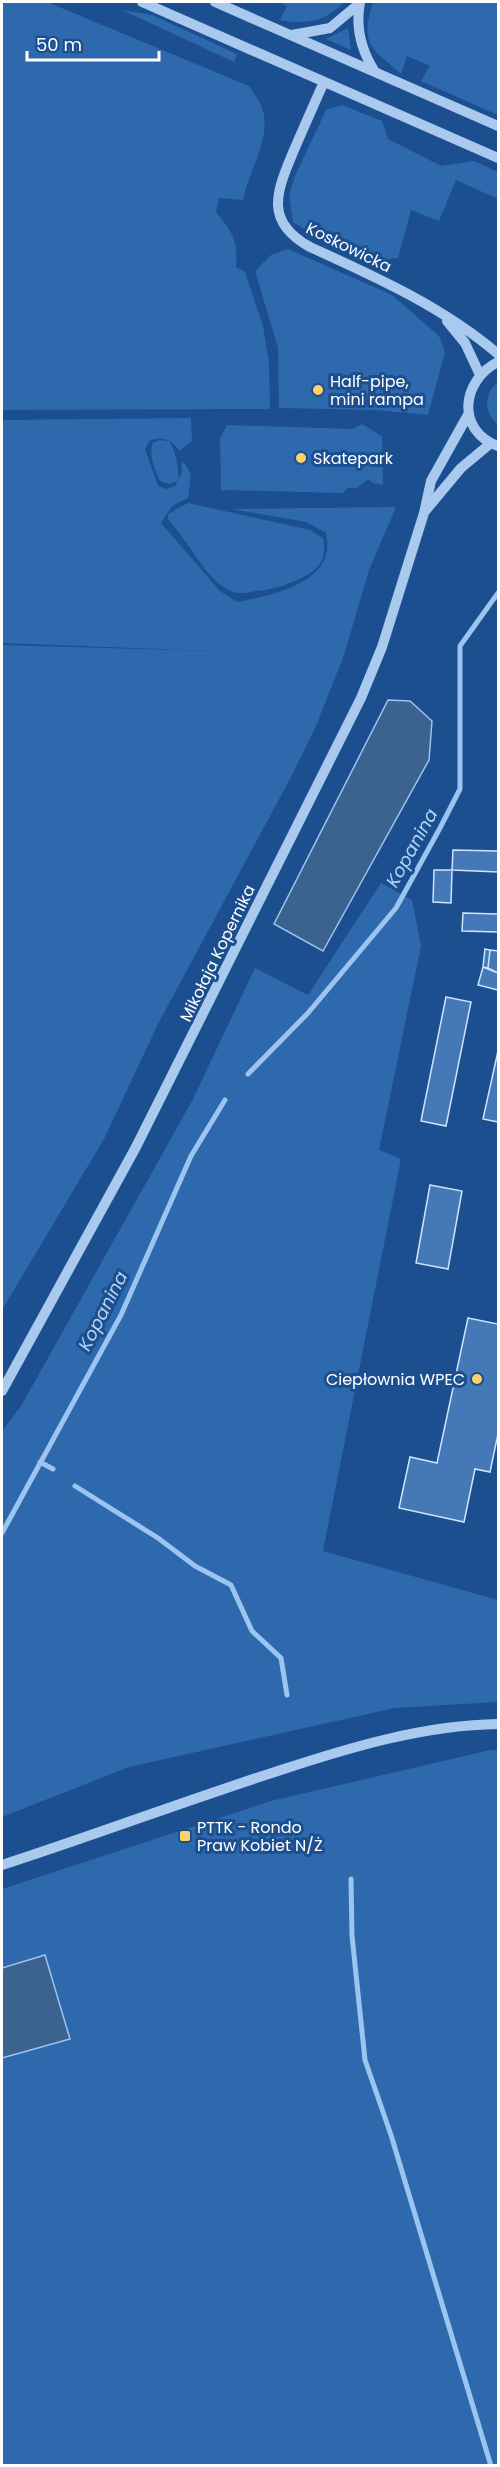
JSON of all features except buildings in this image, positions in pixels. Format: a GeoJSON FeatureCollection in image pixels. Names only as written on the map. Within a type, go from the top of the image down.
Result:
{"type":"FeatureCollection","features":[{"type":"Feature","properties":{"kind":"street"},"geometry":{"type":"LineString","coordinates":[[142,2],[498,158]]}},
{"type":"Feature","properties":{"kind":"street"},"geometry":{"type":"LineString","coordinates":[[215,2],[498,126]]}},
{"type":"Feature","properties":{"kind":"street"},"geometry":{"type":"LineString","coordinates":[[292,35],[330,28],[360,2]]}},
{"type":"Feature","properties":{"kind":"street"},"geometry":{"type":"LineString","coordinates":[[360,2],[357,24],[360,40],[375,73]]}},
{"type":"Feature","properties":{"kind":"street","name":"Koskowicka"},"geometry":{"type":"LineString","coordinates":[[324,82],[278,188],[277,207],[283,225],[295,238],[409,292],[477,336],[498,354]]}},
{"type":"Feature","properties":{"kind":"street","name":"Koskowicka"},"geometry":{"type":"LineString","coordinates":[[443,316],[465,343],[480,375]]}},
{"type":"Feature","properties":{"kind":"street"},"geometry":{"type":"LineString","coordinates":[[480,375],[498,362]]}},
{"type":"Feature","properties":{"kind":"street","name":"Mikołaja Kopernika"},"geometry":{"type":"LineString","coordinates":[[2,1391],[136,1147],[361,698],[382,647],[424,513],[431,481],[469,413],[470,392],[480,375]]}},
{"type":"Feature","properties":{"kind":"street"},"geometry":{"type":"LineString","coordinates":[[469,413],[479,433],[495,444]]}},
{"type":"Feature","properties":{"kind":"street","name":"Mikołaja Kopernika"},"geometry":{"type":"LineString","coordinates":[[424,513],[461,468],[495,444]]}},
{"type":"Feature","properties":{"kind":"street"},"geometry":{"type":"LineString","coordinates":[[2,1865],[170,1805],[328,1755],[429,1730],[498,1724]]}},
{"type":"Feature","properties":{"kind":"shaded area"},"geometry":{"type":"Polygon","coordinates":[[[2,2],[47,2],[249,86],[261,104],[265,122],[262,144],[243,200],[219,198],[216,212],[233,237],[236,267],[245,272],[263,326],[269,363],[270,409],[2,410],[2,2]]]}},
{"type":"Feature","properties":{"kind":"shaded area"},"geometry":{"type":"Polygon","coordinates":[[[279,2],[344,2],[322,18],[298,22],[280,20],[287,6],[279,2]]]}},
{"type":"Feature","properties":{"kind":"shaded area"},"geometry":{"type":"Polygon","coordinates":[[[373,2],[498,2],[498,115],[421,81],[430,66],[407,56],[401,74],[382,57],[370,44],[368,36],[369,16],[373,2]]]}},
{"type":"Feature","properties":{"kind":"shaded area"},"geometry":{"type":"Polygon","coordinates":[[[122,10],[152,15],[237,54],[234,62],[122,10]]]}},
{"type":"Feature","properties":{"kind":"shaded area"},"geometry":{"type":"Polygon","coordinates":[[[348,28],[351,50],[326,39],[348,28]]]}},
{"type":"Feature","properties":{"kind":"shaded area"},"geometry":{"type":"Polygon","coordinates":[[[342,105],[382,121],[388,139],[441,166],[474,161],[498,172],[498,199],[456,180],[439,221],[411,210],[398,258],[380,260],[307,231],[293,222],[289,195],[295,176],[326,110],[342,105]]]}},
{"type":"Feature","properties":{"kind":"shaded area"},"geometry":{"type":"Polygon","coordinates":[[[288,249],[392,295],[439,336],[445,352],[428,415],[376,410],[279,408],[278,348],[255,271],[271,255],[288,249]]]}},
{"type":"Feature","properties":{"kind":"shaded area"},"geometry":{"type":"Polygon","coordinates":[[[498,382],[498,425],[490,415],[487,404],[490,392],[498,382]]]}},
{"type":"Feature","properties":{"kind":"shaded area"},"geometry":{"type":"Polygon","coordinates":[[[191,418],[192,441],[180,451],[170,441],[160,439],[150,440],[145,449],[158,486],[167,489],[175,486],[178,481],[169,484],[160,481],[151,452],[153,443],[160,440],[169,441],[175,455],[178,480],[182,472],[181,464],[184,462],[191,474],[188,498],[172,506],[161,523],[220,591],[237,602],[285,590],[313,575],[322,563],[327,550],[326,533],[306,522],[231,509],[396,507],[369,570],[344,655],[316,726],[290,779],[158,1024],[104,1139],[2,1310],[2,645],[211,651],[2,643],[2,420],[191,418]]]}},
{"type":"Feature","properties":{"kind":"shaded area","name":"Skatepark"},"geometry":{"type":"Polygon","coordinates":[[[362,424],[382,436],[383,485],[373,483],[368,479],[357,488],[347,488],[343,493],[221,490],[220,438],[227,425],[353,429],[362,424]]]}},
{"type":"Feature","properties":{"kind":"shaded area"},"geometry":{"type":"Polygon","coordinates":[[[188,503],[310,530],[323,538],[324,552],[321,563],[301,578],[268,590],[238,593],[227,589],[208,573],[168,520],[168,514],[188,503]]]}},
{"type":"Feature","properties":{"kind":"shaded area"},"geometry":{"type":"Polygon","coordinates":[[[388,700],[410,701],[432,721],[429,760],[323,951],[274,924],[388,700]]]}},
{"type":"Feature","properties":{"kind":"shaded area"},"geometry":{"type":"Polygon","coordinates":[[[381,883],[412,900],[421,946],[379,1150],[401,1159],[323,1551],[498,1600],[498,1702],[395,1708],[129,1767],[2,1817],[2,1431],[21,1406],[192,1101],[255,968],[308,995],[381,883]]]}},
{"type":"Feature","properties":{"kind":"shaded area"},"geometry":{"type":"Polygon","coordinates":[[[498,1750],[498,2465],[2,2465],[2,1889],[271,1801],[498,1750]]]}},
{"type":"Feature","properties":{"kind":"shaded area"},"geometry":{"type":"Polygon","coordinates":[[[45,1955],[70,2039],[2,2058],[2,1968],[45,1955]]]}},
{"type":"Feature","properties":{"kind":"waterway","name":"Kopanina"},"geometry":{"type":"LineString","coordinates":[[248,1074],[308,1013],[396,908],[440,828],[460,789],[460,646],[498,593]]}},
{"type":"Feature","properties":{"kind":"waterway","name":"Kopanina"},"geometry":{"type":"LineString","coordinates":[[2,1533],[121,1315],[191,1156],[225,1100]]}},
{"type":"Feature","properties":{"kind":"waterway"},"geometry":{"type":"LineString","coordinates":[[40,1462],[53,1469]]}},
{"type":"Feature","properties":{"kind":"waterway"},"geometry":{"type":"LineString","coordinates":[[75,1486],[158,1538],[195,1566],[231,1585],[252,1631],[281,1658],[287,1695]]}},
{"type":"Feature","properties":{"kind":"waterway"},"geometry":{"type":"LineString","coordinates":[[351,1879],[352,1936],[365,2060],[391,2135],[491,2466]]}},
{"type":"Feature","properties":{"kind":"place","name":"Half-pipe, mini rampa"},"geometry":{"type":"Point","coordinates":[318,390]}},
{"type":"Feature","properties":{"kind":"place","name":"Skatepark"},"geometry":{"type":"Point","coordinates":[301,458]}},
{"type":"Feature","properties":{"kind":"place","name":"Ciepłownia WPEC"},"geometry":{"type":"Point","coordinates":[477,1379]}},
{"type":"Feature","properties":{"kind":"place","name":"PTTK - Rondo Praw Kobiet N/Ż"},"geometry":{"type":"Point","coordinates":[185,1836]}}]}
